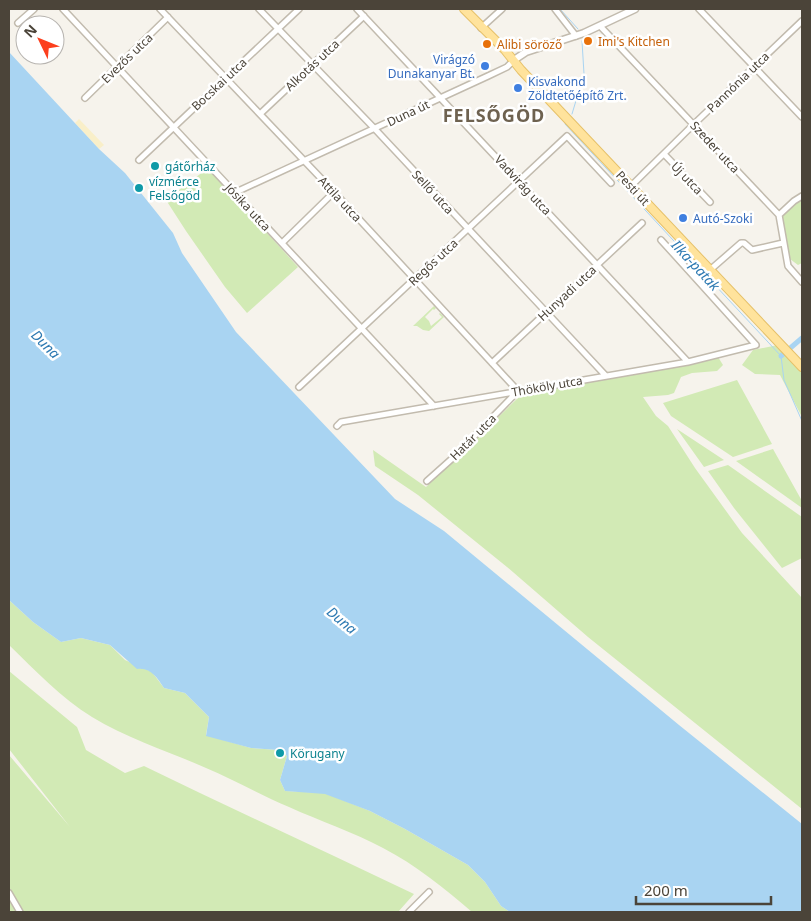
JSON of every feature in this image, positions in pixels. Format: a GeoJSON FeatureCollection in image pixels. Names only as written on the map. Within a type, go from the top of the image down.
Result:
{"type":"FeatureCollection","features":[{"type":"Feature","properties":{"kind":"main road","name":"Pesti út"},"geometry":{"type":"LineString","coordinates":[[464,9],[802,367]]}},
{"type":"Feature","properties":{"kind":"street","name":"Jósika utca"},"geometry":{"type":"LineString","coordinates":[[63,9],[434,406]]}},
{"type":"Feature","properties":{"kind":"street","name":"Attila utca"},"geometry":{"type":"LineString","coordinates":[[160,9],[334,192],[518,391]]}},
{"type":"Feature","properties":{"kind":"street","name":"Sellő utca"},"geometry":{"type":"LineString","coordinates":[[259,9],[374,128],[606,376]]}},
{"type":"Feature","properties":{"kind":"street","name":"Bocskai utca"},"geometry":{"type":"LineString","coordinates":[[139,160],[299,9]]}},
{"type":"Feature","properties":{"kind":"street","name":"Vadvirág utca"},"geometry":{"type":"LineString","coordinates":[[357,9],[688,362]]}},
{"type":"Feature","properties":{"kind":"street"},"geometry":{"type":"LineString","coordinates":[[482,28],[502,9]]}},
{"type":"Feature","properties":{"kind":"street"},"geometry":{"type":"LineString","coordinates":[[555,9],[580,35]]}},
{"type":"Feature","properties":{"kind":"street","name":"Duna út"},"geometry":{"type":"LineString","coordinates":[[234,193],[507,67],[526,52],[580,35],[635,9]]}},
{"type":"Feature","properties":{"kind":"street"},"geometry":{"type":"LineString","coordinates":[[699,9],[802,117]]}},
{"type":"Feature","properties":{"kind":"street","name":"Alkotás utca"},"geometry":{"type":"LineString","coordinates":[[260,114],[364,16]]}},
{"type":"Feature","properties":{"kind":"street","name":"Evezős utca"},"geometry":{"type":"LineString","coordinates":[[85,98],[168,17]]}},
{"type":"Feature","properties":{"kind":"street","name":"Pannónia utca"},"geometry":{"type":"LineString","coordinates":[[631,186],[802,21]]}},
{"type":"Feature","properties":{"kind":"street","name":"Szeder utca"},"geometry":{"type":"LineString","coordinates":[[600,26],[779,216]]}},
{"type":"Feature","properties":{"kind":"street","name":"Regős utca"},"geometry":{"type":"LineString","coordinates":[[299,387],[567,136],[611,183]]}},
{"type":"Feature","properties":{"kind":"street","name":"Új utca"},"geometry":{"type":"LineString","coordinates":[[664,154],[710,202]]}},
{"type":"Feature","properties":{"kind":"street"},"geometry":{"type":"LineString","coordinates":[[282,243],[334,192]]}},
{"type":"Feature","properties":{"kind":"street"},"geometry":{"type":"LineString","coordinates":[[802,196],[779,216],[788,266],[802,282]]}},
{"type":"Feature","properties":{"kind":"street","name":"Hunyadi utca"},"geometry":{"type":"LineString","coordinates":[[492,363],[642,223]]}},
{"type":"Feature","properties":{"kind":"street","name":"Thököly utca"},"geometry":{"type":"LineString","coordinates":[[337,426],[341,422],[688,362],[756,345],[661,240]]}},
{"type":"Feature","properties":{"kind":"street"},"geometry":{"type":"LineString","coordinates":[[710,270],[741,243],[744,243],[752,250],[783,243]]}},
{"type":"Feature","properties":{"kind":"street","name":"Határ utca"},"geometry":{"type":"LineString","coordinates":[[428,481],[518,391]]}},
{"type":"Feature","properties":{"kind":"street"},"geometry":{"type":"LineString","coordinates":[[409,912],[429,892]]}},
{"type":"Feature","properties":{"kind":"street"},"geometry":{"type":"LineString","coordinates":[[9,893],[20,912]]}},
{"type":"Feature","properties":{"kind":"green space"},"geometry":{"type":"Polygon","coordinates":[[[208,168],[298,267],[247,313],[225,287],[166,200],[208,168]]]}},
{"type":"Feature","properties":{"kind":"green space"},"geometry":{"type":"Polygon","coordinates":[[[802,196],[802,263],[798,265],[786,256],[779,215],[802,196]]]}},
{"type":"Feature","properties":{"kind":"green space"},"geometry":{"type":"Polygon","coordinates":[[[434,306],[436,308],[425,317],[431,326],[442,317],[440,313],[444,317],[429,331],[413,326],[434,306]]]}},
{"type":"Feature","properties":{"kind":"green space"},"geometry":{"type":"Polygon","coordinates":[[[778,345],[802,372],[802,417],[780,375],[755,374],[742,365],[753,350],[778,345]]]}},
{"type":"Feature","properties":{"kind":"green space"},"geometry":{"type":"Polygon","coordinates":[[[718,357],[723,365],[717,371],[692,373],[681,377],[674,393],[643,397],[656,416],[668,426],[695,468],[742,533],[802,598],[802,809],[588,637],[507,567],[418,495],[375,466],[373,450],[426,487],[521,395],[718,357]]]}},
{"type":"Feature","properties":{"kind":"green space"},"geometry":{"type":"Polygon","coordinates":[[[737,380],[772,444],[733,457],[671,416],[663,403],[737,380]]]}},
{"type":"Feature","properties":{"kind":"green space"},"geometry":{"type":"Polygon","coordinates":[[[677,429],[724,460],[704,467],[677,429]]]}},
{"type":"Feature","properties":{"kind":"green space"},"geometry":{"type":"Polygon","coordinates":[[[773,449],[802,501],[802,508],[736,461],[773,449]]]}},
{"type":"Feature","properties":{"kind":"green space"},"geometry":{"type":"Polygon","coordinates":[[[728,465],[802,517],[802,558],[782,568],[734,508],[708,471],[728,465]]]}},
{"type":"Feature","properties":{"kind":"green space"},"geometry":{"type":"Polygon","coordinates":[[[9,600],[33,622],[61,642],[81,638],[110,645],[125,660],[152,672],[164,688],[185,693],[209,717],[206,735],[251,748],[279,750],[287,756],[280,780],[285,791],[325,793],[370,811],[468,865],[485,882],[501,906],[510,912],[472,912],[418,869],[383,848],[206,768],[134,738],[92,717],[59,692],[9,645],[9,600]]]}},
{"type":"Feature","properties":{"kind":"green space"},"geometry":{"type":"Polygon","coordinates":[[[9,671],[77,727],[86,750],[125,773],[144,766],[414,894],[398,912],[9,912],[9,755],[70,827],[9,749],[9,671]]]}},
{"type":"Feature","properties":{"kind":"sand"},"geometry":{"type":"Polygon","coordinates":[[[79,119],[104,145],[99,149],[75,123],[79,119]]]}},
{"type":"Feature","properties":{"kind":"water","name":"Duna"},"geometry":{"type":"Polygon","coordinates":[[[9,52],[15,58],[15,65],[21,65],[99,149],[125,173],[173,233],[182,253],[236,332],[395,499],[444,531],[802,824],[802,912],[510,912],[501,906],[485,882],[468,865],[370,811],[325,794],[285,791],[280,780],[287,756],[279,750],[251,748],[206,736],[209,717],[185,693],[164,688],[150,671],[137,669],[110,645],[81,638],[61,642],[33,622],[9,600],[9,52]]]}},
{"type":"Feature","properties":{"kind":"waterway","name":"Ilka-patak"},"geometry":{"type":"LineString","coordinates":[[560,9],[578,29]]}},
{"type":"Feature","properties":{"kind":"waterway","name":"Ilka-patak"},"geometry":{"type":"LineString","coordinates":[[572,114],[584,74],[582,41]]}},
{"type":"Feature","properties":{"kind":"waterway","name":"Ilka-patak"},"geometry":{"type":"LineString","coordinates":[[565,124],[781,356],[784,380],[802,421]]}},
{"type":"Feature","properties":{"kind":"waterway"},"geometry":{"type":"LineString","coordinates":[[781,356],[802,338]]}},
{"type":"Feature","properties":{"kind":"place","name":"Imi's Kitchen"},"geometry":{"type":"Point","coordinates":[588,41]}},
{"type":"Feature","properties":{"kind":"place","name":"Alibi söröző"},"geometry":{"type":"Point","coordinates":[487,44]}},
{"type":"Feature","properties":{"kind":"place","name":"Virágzó Dunakanyar Bt."},"geometry":{"type":"Point","coordinates":[485,66]}},
{"type":"Feature","properties":{"kind":"place","name":"Kisvakond Zöldtetőépítő Zrt."},"geometry":{"type":"Point","coordinates":[518,88]}},
{"type":"Feature","properties":{"kind":"place","name":"gátőrház"},"geometry":{"type":"Point","coordinates":[155,166]}},
{"type":"Feature","properties":{"kind":"place","name":"vízmérce Felsőgöd"},"geometry":{"type":"Point","coordinates":[139,188]}},
{"type":"Feature","properties":{"kind":"place","name":"Autó-Szoki"},"geometry":{"type":"Point","coordinates":[683,218]}},
{"type":"Feature","properties":{"kind":"place","name":"Körugany"},"geometry":{"type":"Point","coordinates":[280,753]}},
{"type":"Feature","properties":{"kind":"district","name":"FELSŐGÖD"},"geometry":{"type":"Point","coordinates":[494,115]}}]}
